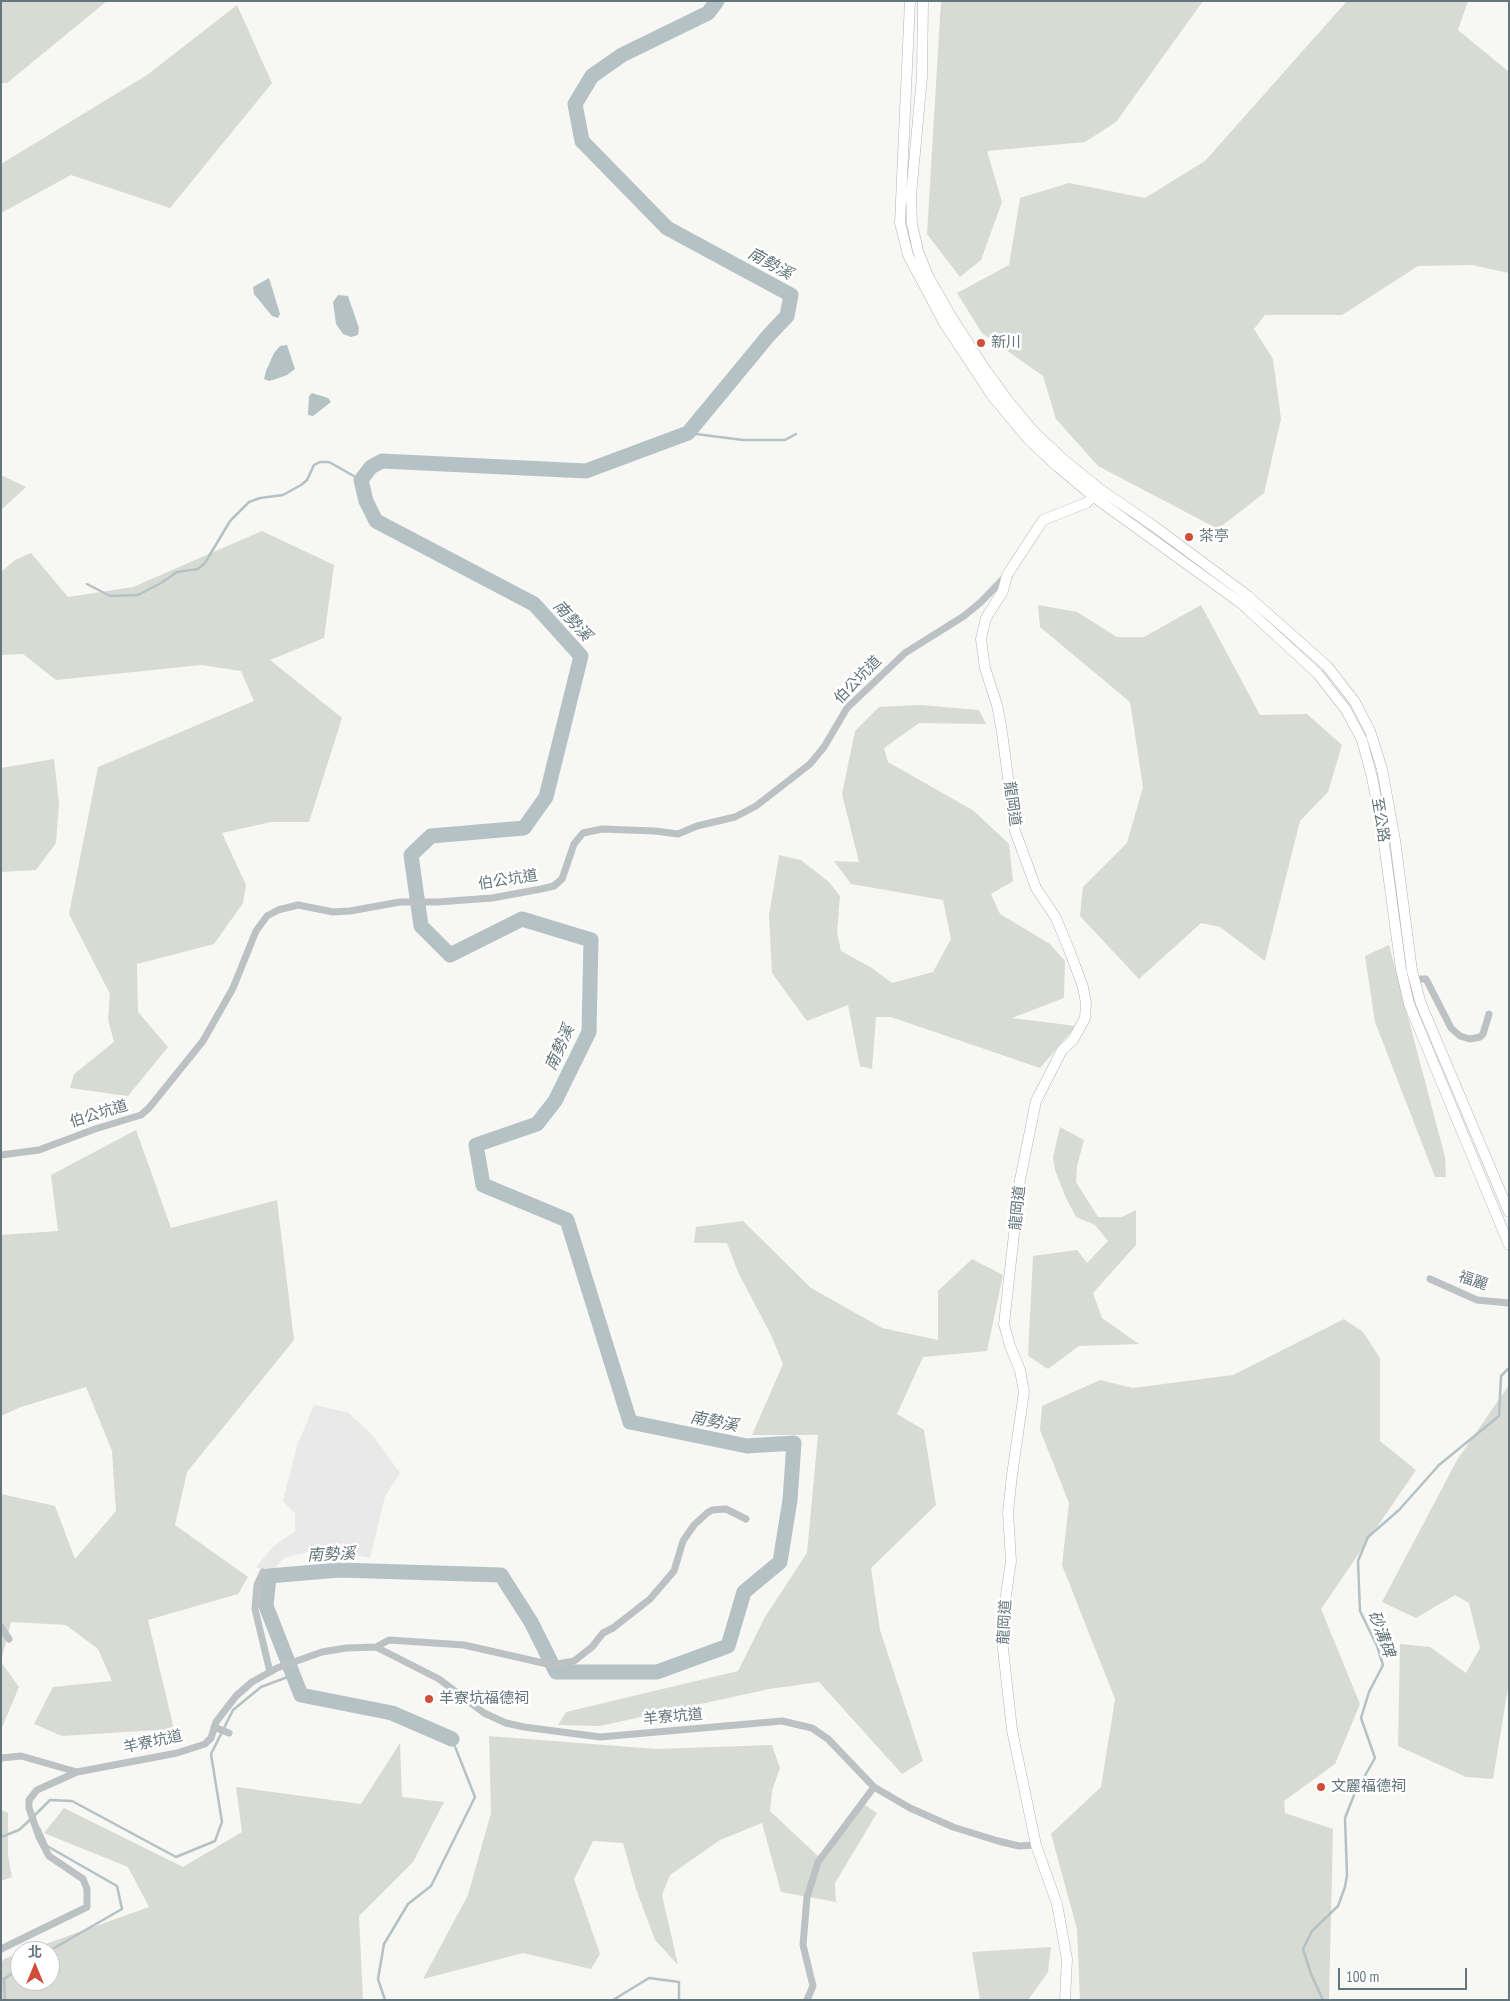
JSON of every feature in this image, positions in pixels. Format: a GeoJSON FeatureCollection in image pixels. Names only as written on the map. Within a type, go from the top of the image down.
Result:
{"type":"FeatureCollection","features":[{"type":"Feature","properties":{"kind":"street"},"geometry":{"type":"LineString","coordinates":[[910,1],[900,223],[904,244],[944,323],[993,397],[1029,440],[1098,493]]}},
{"type":"Feature","properties":{"kind":"street"},"geometry":{"type":"LineString","coordinates":[[923,1],[922,77],[912,195],[912,224],[920,259],[952,318],[1009,402],[1035,434],[1098,493]]}},
{"type":"Feature","properties":{"kind":"street","name":"龍岡道"},"geometry":{"type":"LineString","coordinates":[[1065,2000],[1067,1959],[1057,1904],[1036,1845],[1012,1730],[1002,1640],[1003,1615],[1011,1561],[1009,1504],[1024,1392],[1020,1370],[1010,1346],[1004,1324],[1020,1180],[1036,1101],[1062,1050],[1073,1040],[1085,1018],[1086,1003],[1083,987],[1056,918],[1036,888],[1015,831],[1002,732],[985,668],[981,639],[986,618],[1003,591],[1007,575],[1044,520],[1086,503],[1098,493]]}},
{"type":"Feature","properties":{"kind":"street","name":"至公路"},"geometry":{"type":"LineString","coordinates":[[1098,493],[1245,600],[1327,666],[1355,702],[1377,750],[1395,840],[1415,979],[1421,1004],[1509,1212]]}},
{"type":"Feature","properties":{"kind":"street","name":"伯公坑道"},"geometry":{"type":"LineString","coordinates":[[1,1155],[40,1150],[95,1129],[141,1115],[149,1108],[203,1041],[233,988],[256,931],[267,916],[278,910],[298,905],[333,912],[400,902],[437,902],[492,898],[554,886],[562,879],[574,844],[583,832],[602,829],[678,834],[697,826],[735,817],[756,806],[810,764],[824,747],[847,708],[905,653],[964,616],[1007,575]]}},
{"type":"Feature","properties":{"kind":"street","name":"至公路"},"geometry":{"type":"LineString","coordinates":[[1245,600],[1318,674],[1346,710],[1362,740],[1372,776],[1401,969],[1409,1004],[1509,1245]]}},
{"type":"Feature","properties":{"kind":"street"},"geometry":{"type":"LineString","coordinates":[[1318,674],[1327,666]]}},
{"type":"Feature","properties":{"kind":"street"},"geometry":{"type":"LineString","coordinates":[[1388,876],[1399,874]]}},
{"type":"Feature","properties":{"kind":"street"},"geometry":{"type":"LineString","coordinates":[[1415,979],[1426,979],[1451,1028],[1460,1036],[1470,1039],[1483,1034],[1489,1014]]}},
{"type":"Feature","properties":{"kind":"street"},"geometry":{"type":"LineString","coordinates":[[1446,1094],[1457,1089]]}},
{"type":"Feature","properties":{"kind":"street","name":"福麗"},"geometry":{"type":"LineString","coordinates":[[1430,1279],[1477,1300],[1509,1303]]}},
{"type":"Feature","properties":{"kind":"street"},"geometry":{"type":"LineString","coordinates":[[376,1647],[389,1640],[464,1645],[552,1665],[574,1661],[592,1647],[603,1633],[613,1628],[654,1594],[674,1571],[683,1541],[707,1513],[712,1510],[726,1509],[746,1519]]}},
{"type":"Feature","properties":{"kind":"street"},"geometry":{"type":"LineString","coordinates":[[263,1572],[257,1585],[255,1609],[274,1670]]}},
{"type":"Feature","properties":{"kind":"street"},"geometry":{"type":"LineString","coordinates":[[1,1627],[9,1639]]}},
{"type":"Feature","properties":{"kind":"street","name":"羊寮坑道"},"geometry":{"type":"LineString","coordinates":[[1,1758],[21,1756],[77,1772],[177,1753],[205,1744],[211,1738],[214,1727],[224,1709],[236,1696],[252,1682],[274,1670],[322,1652],[346,1648],[376,1647],[439,1680],[484,1714],[506,1723],[524,1727],[600,1737],[782,1721],[812,1728],[828,1739],[874,1787],[910,1808],[953,1827],[1019,1846],[1036,1845]]}},
{"type":"Feature","properties":{"kind":"street"},"geometry":{"type":"LineString","coordinates":[[214,1727],[229,1733]]}},
{"type":"Feature","properties":{"kind":"street"},"geometry":{"type":"LineString","coordinates":[[1,1948],[87,1908],[87,1889],[83,1879],[49,1856],[33,1821],[29,1800],[37,1790],[77,1772]]}},
{"type":"Feature","properties":{"kind":"street"},"geometry":{"type":"LineString","coordinates":[[807,2000],[813,1986],[803,1945],[808,1897],[818,1862],[874,1787]]}},
{"type":"Feature","properties":{"kind":"shaded area"},"geometry":{"type":"Polygon","coordinates":[[[1,1],[107,1],[7,83],[1,83],[1,1]]]}},
{"type":"Feature","properties":{"kind":"shaded area"},"geometry":{"type":"Polygon","coordinates":[[[941,1],[1203,1],[1116,122],[1085,142],[987,151],[1002,202],[981,260],[960,277],[927,234],[941,1]]]}},
{"type":"Feature","properties":{"kind":"shaded area"},"geometry":{"type":"Polygon","coordinates":[[[1347,1],[1468,1],[1458,30],[1509,72],[1509,273],[1472,265],[1418,266],[1342,315],[1265,315],[1254,329],[1273,359],[1281,419],[1264,493],[1218,529],[1098,466],[1056,419],[1043,376],[982,333],[957,293],[1009,265],[1020,198],[1069,183],[1145,198],[1205,161],[1347,1]]]}},
{"type":"Feature","properties":{"kind":"shaded area"},"geometry":{"type":"Polygon","coordinates":[[[237,5],[272,83],[170,208],[71,175],[1,213],[1,164],[147,75],[237,5]]]}},
{"type":"Feature","properties":{"kind":"shaded area"},"geometry":{"type":"Polygon","coordinates":[[[269,278],[280,314],[278,318],[272,316],[254,294],[253,287],[269,278]]]}},
{"type":"Feature","properties":{"kind":"shaded area"},"geometry":{"type":"Polygon","coordinates":[[[338,295],[348,296],[359,328],[358,335],[351,337],[343,334],[336,324],[333,302],[338,295]]]}},
{"type":"Feature","properties":{"kind":"shaded area"},"geometry":{"type":"Polygon","coordinates":[[[287,345],[295,369],[287,375],[276,379],[269,381],[264,379],[274,353],[280,346],[287,345]]]}},
{"type":"Feature","properties":{"kind":"shaded area"},"geometry":{"type":"Polygon","coordinates":[[[312,393],[328,398],[331,402],[313,416],[308,415],[309,396],[312,393]]]}},
{"type":"Feature","properties":{"kind":"shaded area"},"geometry":{"type":"Polygon","coordinates":[[[1,475],[26,487],[1,510],[1,475]]]}},
{"type":"Feature","properties":{"kind":"shaded area"},"geometry":{"type":"Polygon","coordinates":[[[262,531],[334,565],[324,638],[270,660],[342,718],[309,822],[271,822],[222,833],[246,885],[243,903],[214,944],[137,964],[138,1012],[168,1047],[128,1096],[70,1088],[74,1074],[114,1042],[108,1019],[110,994],[69,914],[98,767],[254,701],[241,671],[201,665],[56,680],[23,654],[1,655],[1,572],[15,560],[31,553],[68,597],[133,587],[262,531]]]}},
{"type":"Feature","properties":{"kind":"shaded area"},"geometry":{"type":"Polygon","coordinates":[[[1038,605],[1077,612],[1117,637],[1144,637],[1201,605],[1260,715],[1307,714],[1342,745],[1328,792],[1300,821],[1265,961],[1220,927],[1201,923],[1139,979],[1080,916],[1083,887],[1127,843],[1143,787],[1130,702],[1040,627],[1038,605]]]}},
{"type":"Feature","properties":{"kind":"shaded area"},"geometry":{"type":"Polygon","coordinates":[[[920,705],[979,710],[986,724],[919,723],[884,748],[888,762],[974,811],[1009,844],[1013,881],[991,894],[1000,914],[1050,944],[1065,961],[1064,998],[1012,1018],[1076,1026],[1040,1068],[891,1017],[876,1017],[872,1069],[860,1066],[848,1005],[807,1021],[772,973],[769,915],[779,855],[801,860],[829,882],[840,896],[837,932],[841,951],[872,968],[892,983],[933,972],[951,939],[943,900],[851,884],[834,861],[859,862],[842,794],[855,731],[879,707],[920,705]]]}},
{"type":"Feature","properties":{"kind":"shaded area"},"geometry":{"type":"Polygon","coordinates":[[[54,759],[59,803],[56,843],[36,870],[1,872],[1,768],[54,759]]]}},
{"type":"Feature","properties":{"kind":"shaded area"},"geometry":{"type":"Polygon","coordinates":[[[1389,945],[1445,1157],[1446,1177],[1435,1177],[1375,1022],[1365,956],[1389,945]]]}},
{"type":"Feature","properties":{"kind":"shaded area"},"geometry":{"type":"Polygon","coordinates":[[[1060,1127],[1084,1140],[1077,1166],[1076,1182],[1098,1217],[1122,1217],[1136,1210],[1136,1245],[1093,1293],[1102,1318],[1139,1344],[1079,1346],[1048,1369],[1028,1356],[1033,1256],[1077,1250],[1087,1263],[1108,1241],[1095,1225],[1076,1217],[1066,1198],[1055,1170],[1053,1157],[1060,1127]]]}},
{"type":"Feature","properties":{"kind":"shaded area"},"geometry":{"type":"Polygon","coordinates":[[[136,1130],[171,1228],[277,1200],[294,1340],[187,1472],[175,1525],[248,1577],[238,1594],[148,1620],[174,1729],[62,1736],[34,1724],[53,1687],[112,1681],[98,1649],[66,1625],[11,1622],[1,1661],[1,1494],[55,1506],[75,1559],[116,1511],[112,1451],[86,1387],[21,1407],[1,1416],[1,1235],[58,1231],[51,1175],[136,1130]]]}},
{"type":"Feature","properties":{"kind":"shaded area"},"geometry":{"type":"Polygon","coordinates":[[[743,1221],[811,1288],[882,1328],[938,1340],[938,1291],[972,1259],[1003,1275],[987,1351],[923,1357],[897,1414],[924,1430],[936,1505],[871,1568],[880,1630],[923,1761],[902,1774],[819,1682],[769,1689],[600,1726],[558,1725],[566,1712],[738,1671],[765,1617],[807,1553],[818,1435],[752,1435],[783,1364],[771,1335],[738,1272],[727,1243],[694,1243],[696,1227],[743,1221]]]}},
{"type":"Feature","properties":{"kind":"shaded area"},"geometry":{"type":"Polygon","coordinates":[[[1344,1319],[1363,1332],[1380,1358],[1380,1441],[1416,1470],[1321,1609],[1360,1704],[1335,1764],[1284,1801],[1285,1813],[1333,1829],[1329,2000],[1080,2000],[1077,1929],[1051,1834],[1101,1787],[1115,1699],[1062,1565],[1069,1503],[1040,1430],[1042,1406],[1100,1380],[1133,1388],[1233,1375],[1344,1319]]]}},
{"type":"Feature","properties":{"kind":"shaded area"},"geometry":{"type":"Polygon","coordinates":[[[1509,1385],[1509,1682],[1493,1779],[1466,1777],[1398,1746],[1400,1644],[1430,1647],[1466,1673],[1480,1648],[1469,1603],[1455,1595],[1416,1618],[1382,1602],[1457,1460],[1509,1385]]]}},
{"type":"Feature","properties":{"kind":"shaded area"},"geometry":{"type":"Polygon","coordinates":[[[314,1405],[349,1413],[374,1437],[400,1473],[385,1496],[370,1558],[337,1552],[307,1552],[284,1558],[271,1573],[256,1567],[273,1547],[295,1531],[295,1513],[283,1501],[297,1446],[314,1405]]]}},
{"type":"Feature","properties":{"kind":"shaded area"},"geometry":{"type":"Polygon","coordinates":[[[1,1662],[19,1687],[1,1730],[1,1662]]]}},
{"type":"Feature","properties":{"kind":"shaded area"},"geometry":{"type":"Polygon","coordinates":[[[489,1736],[656,1749],[772,1745],[780,1768],[772,1791],[770,1811],[819,1857],[862,1803],[877,1813],[835,1883],[836,1902],[781,1892],[762,1823],[720,1840],[670,1875],[662,1895],[678,1965],[655,1940],[636,1889],[623,1843],[593,1841],[574,1879],[600,1954],[591,1969],[523,1953],[423,1979],[468,1895],[491,1813],[489,1736]]]}},
{"type":"Feature","properties":{"kind":"shaded area"},"geometry":{"type":"Polygon","coordinates":[[[400,1743],[402,1797],[444,1802],[413,1862],[359,1916],[363,2000],[1,2000],[1,1964],[4,1959],[10,1957],[10,1991],[60,1991],[60,1941],[54,1941],[149,1907],[128,1867],[44,1833],[64,1808],[183,1867],[242,1832],[236,1787],[361,1804],[400,1743]]]}},
{"type":"Feature","properties":{"kind":"shaded area"},"geometry":{"type":"Polygon","coordinates":[[[1,1810],[8,1813],[8,1856],[12,1877],[1,1881],[1,1810]]]}},
{"type":"Feature","properties":{"kind":"shaded area"},"geometry":{"type":"Polygon","coordinates":[[[1051,1947],[1048,1972],[1028,2000],[980,2000],[972,1952],[1051,1947]]]}},
{"type":"Feature","properties":{"kind":"waterway","name":"南勢溪"},"geometry":{"type":"LineString","coordinates":[[452,1739],[392,1713],[301,1695],[266,1606],[269,1576],[339,1570],[501,1575],[531,1622],[556,1672],[657,1672],[728,1646],[744,1592],[780,1562],[790,1500],[794,1443],[747,1446],[630,1422],[567,1220],[483,1185],[476,1145],[537,1124],[555,1101],[589,1032],[591,940],[522,919],[450,955],[421,926],[411,855],[431,836],[524,828],[546,797],[581,656],[534,604],[376,521],[366,501],[361,480],[371,467],[382,461],[586,471],[688,433],[787,316],[791,295],[667,228],[582,141],[575,104],[592,76],[622,55],[708,13],[717,1]]}},
{"type":"Feature","properties":{"kind":"waterway"},"geometry":{"type":"LineString","coordinates":[[688,433],[743,440],[785,440],[796,434]]}},
{"type":"Feature","properties":{"kind":"waterway"},"geometry":{"type":"LineString","coordinates":[[87,584],[110,596],[138,595],[177,572],[198,569],[205,563],[230,521],[249,502],[260,498],[283,495],[301,485],[307,480],[314,465],[320,462],[329,462],[361,480]]}},
{"type":"Feature","properties":{"kind":"waterway","name":"砂溝碑"},"geometry":{"type":"LineString","coordinates":[[1323,2000],[1311,1974],[1303,1949],[1312,1931],[1338,1906],[1345,1887],[1347,1875],[1345,1818],[1354,1795],[1375,1758],[1361,1718],[1369,1692],[1383,1665],[1377,1646],[1360,1611],[1358,1561],[1368,1537],[1399,1510],[1439,1465],[1499,1416],[1501,1376],[1509,1368]]}},
{"type":"Feature","properties":{"kind":"waterway"},"geometry":{"type":"LineString","coordinates":[[35,1818],[34,1816],[50,1800],[72,1801],[176,1857],[215,1841],[222,1822],[211,1754],[233,1710],[261,1687],[293,1675]]}},
{"type":"Feature","properties":{"kind":"waterway","name":"南勢溪"},"geometry":{"type":"LineString","coordinates":[[385,2000],[378,1979],[384,1944],[408,1904],[431,1886],[475,1797],[452,1739]]}},
{"type":"Feature","properties":{"kind":"waterway"},"geometry":{"type":"LineString","coordinates":[[1,1837],[19,1830],[32,1818]]}},
{"type":"Feature","properties":{"kind":"waterway"},"geometry":{"type":"LineString","coordinates":[[39,1828],[47,1846],[117,1886],[122,1909],[60,1945]]}},
{"type":"Feature","properties":{"kind":"waterway"},"geometry":{"type":"LineString","coordinates":[[5,2000],[4,1979],[10,1975]]}},
{"type":"Feature","properties":{"kind":"waterway","name":"南勢溪"},"geometry":{"type":"LineString","coordinates":[[613,2000],[649,1978],[679,1982],[679,2000]]}},
{"type":"Feature","properties":{"kind":"place","name":"新川"},"geometry":{"type":"Point","coordinates":[981,343]}},
{"type":"Feature","properties":{"kind":"place","name":"茶亭"},"geometry":{"type":"Point","coordinates":[1189,537]}},
{"type":"Feature","properties":{"kind":"place","name":"羊寮坑福德祠"},"geometry":{"type":"Point","coordinates":[429,1699]}},
{"type":"Feature","properties":{"kind":"place","name":"文麗福德祠"},"geometry":{"type":"Point","coordinates":[1321,1787]}}]}
